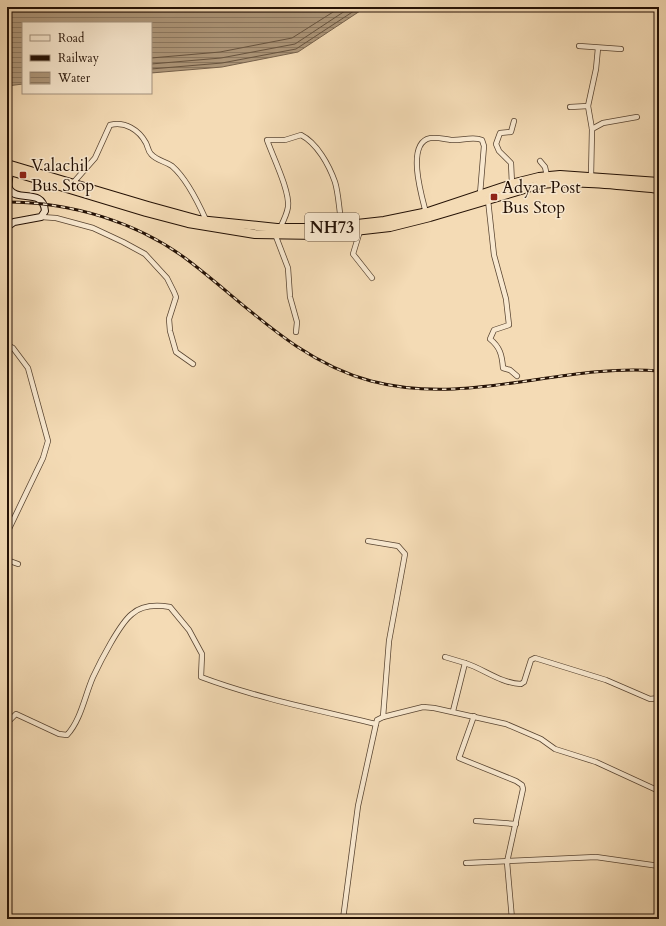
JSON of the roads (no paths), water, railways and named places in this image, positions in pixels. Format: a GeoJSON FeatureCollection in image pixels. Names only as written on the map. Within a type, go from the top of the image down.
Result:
{"type":"FeatureCollection","features":[{"type":"Feature","properties":{"kind":"highway","name":"NH73"},"geometry":{"type":"LineString","coordinates":[[9,167],[188,223],[255,234],[342,226],[384,221],[426,213],[435,213],[480,194],[512,184],[547,176],[591,177],[659,182]]}},
{"type":"Feature","properties":{"kind":"highway","name":"NH73"},"geometry":{"type":"LineString","coordinates":[[9,167],[73,183],[148,206],[206,220],[278,231],[319,235],[390,227],[541,184],[559,182],[604,183],[659,189]]}},
{"type":"Feature","properties":{"kind":"main road"},"geometry":{"type":"LineString","coordinates":[[7,227],[14,222],[40,217],[45,211],[38,198],[11,191],[9,187],[9,167]]}},
{"type":"Feature","properties":{"kind":"street"},"geometry":{"type":"LineString","coordinates":[[579,46],[621,49]]}},
{"type":"Feature","properties":{"kind":"street"},"geometry":{"type":"LineString","coordinates":[[591,177],[592,129],[588,106],[596,69],[598,48]]}},
{"type":"Feature","properties":{"kind":"street"},"geometry":{"type":"LineString","coordinates":[[570,107],[588,106]]}},
{"type":"Feature","properties":{"kind":"street"},"geometry":{"type":"LineString","coordinates":[[592,129],[603,123],[637,117]]}},
{"type":"Feature","properties":{"kind":"street"},"geometry":{"type":"LineString","coordinates":[[512,184],[511,163],[499,151],[496,144],[500,132],[511,132],[514,121]]}},
{"type":"Feature","properties":{"kind":"street"},"geometry":{"type":"LineString","coordinates":[[73,183],[95,158],[110,125],[126,125],[142,136],[150,153],[156,159],[170,164],[179,172],[206,220]]}},
{"type":"Feature","properties":{"kind":"street"},"geometry":{"type":"LineString","coordinates":[[296,332],[297,322],[290,297],[288,268],[278,231],[288,208],[288,202],[282,179],[267,140],[285,140],[301,135],[311,140],[327,166],[335,183],[342,226]]}},
{"type":"Feature","properties":{"kind":"street"},"geometry":{"type":"LineString","coordinates":[[426,213],[418,178],[417,151],[421,143],[427,139],[435,137],[463,140],[473,138],[482,140],[484,146],[480,194]]}},
{"type":"Feature","properties":{"kind":"street"},"geometry":{"type":"LineString","coordinates":[[540,161],[545,167],[547,176]]}},
{"type":"Feature","properties":{"kind":"street"},"geometry":{"type":"LineString","coordinates":[[488,200],[494,254],[506,300],[509,325],[494,330],[490,339],[498,345],[502,357],[502,368],[510,370],[517,376]]}},
{"type":"Feature","properties":{"kind":"street"},"geometry":{"type":"LineString","coordinates":[[40,217],[56,218],[93,228],[145,254],[166,278],[174,292],[176,297],[169,319],[170,331],[176,352],[193,364]]}},
{"type":"Feature","properties":{"kind":"street"},"geometry":{"type":"LineString","coordinates":[[360,231],[353,254],[372,278]]}},
{"type":"Feature","properties":{"kind":"street"},"geometry":{"type":"LineString","coordinates":[[7,345],[13,348],[28,368],[48,441],[43,458],[7,533]]}},
{"type":"Feature","properties":{"kind":"street"},"geometry":{"type":"LineString","coordinates":[[368,541],[398,546],[405,554],[389,641],[383,716]]}},
{"type":"Feature","properties":{"kind":"street"},"geometry":{"type":"LineString","coordinates":[[7,560],[18,564]]}},
{"type":"Feature","properties":{"kind":"street"},"geometry":{"type":"LineString","coordinates":[[7,723],[16,714],[59,734],[67,735],[82,706],[94,676],[120,628],[132,613],[157,604],[170,607],[189,630],[202,654],[201,677],[226,686],[300,707],[376,724]]}},
{"type":"Feature","properties":{"kind":"street"},"geometry":{"type":"LineString","coordinates":[[445,657],[478,667],[505,682],[521,684],[531,660],[535,658],[606,680],[650,700],[659,698]]}},
{"type":"Feature","properties":{"kind":"street"},"geometry":{"type":"LineString","coordinates":[[453,711],[465,662]]}},
{"type":"Feature","properties":{"kind":"street"},"geometry":{"type":"LineString","coordinates":[[343,919],[358,806],[377,720],[383,716],[423,707],[453,711],[506,724],[541,739],[555,749],[596,762],[659,791]]}},
{"type":"Feature","properties":{"kind":"street"},"geometry":{"type":"LineString","coordinates":[[474,716],[460,758],[522,785],[522,795],[507,862],[512,919]]}},
{"type":"Feature","properties":{"kind":"street"},"geometry":{"type":"LineString","coordinates":[[476,822],[516,824]]}},
{"type":"Feature","properties":{"kind":"street"},"geometry":{"type":"LineString","coordinates":[[466,863],[596,857],[659,866]]}},
{"type":"Feature","properties":{"kind":"water"},"geometry":{"type":"Polygon","coordinates":[[[7,7],[366,7],[298,52],[222,67],[152,73],[152,22],[22,22],[22,84],[7,86],[7,7]]]}},
{"type":"Feature","properties":{"kind":"railway"},"geometry":{"type":"LineString","coordinates":[[7,202],[31,203],[79,210],[126,225],[148,235],[189,261],[296,346],[344,372],[371,381],[408,388],[444,389],[480,387],[586,373],[622,370],[659,371]]}},
{"type":"Feature","properties":{"kind":"place","name":"Valachil Bus Stop"},"geometry":{"type":"Point","coordinates":[23,175]}},
{"type":"Feature","properties":{"kind":"place","name":"Adyar Post Bus Stop"},"geometry":{"type":"Point","coordinates":[494,197]}}]}
